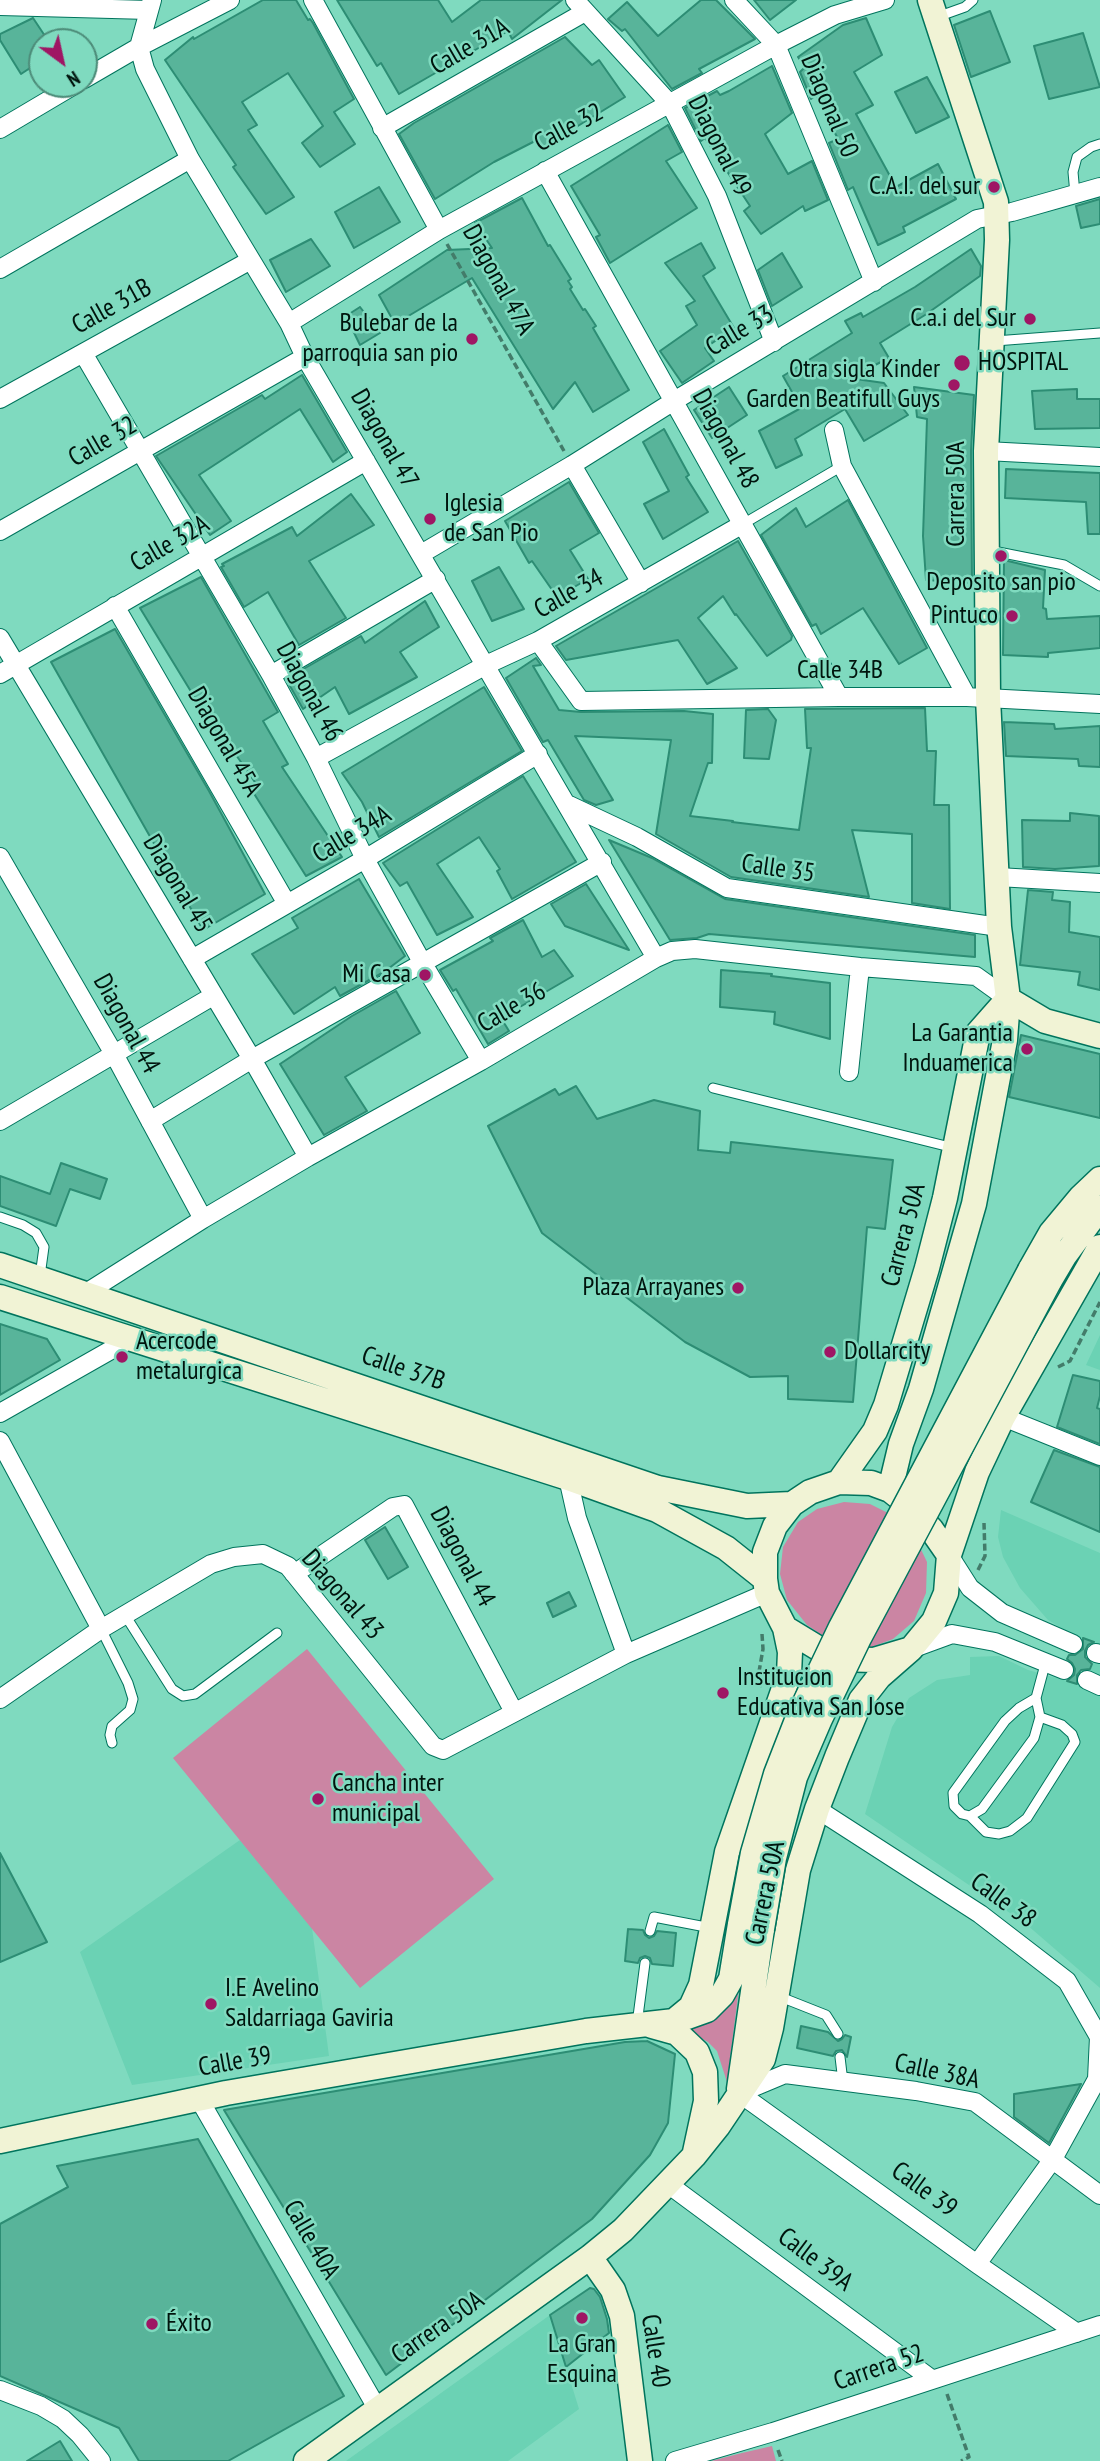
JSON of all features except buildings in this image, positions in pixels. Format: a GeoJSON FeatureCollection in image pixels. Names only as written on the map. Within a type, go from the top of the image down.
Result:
{"type":"FeatureCollection","features":[{"type":"Feature","properties":{"kind":"main road","name":"Carrera 50A"},"geometry":{"type":"LineString","coordinates":[[890,1490],[901,1444],[921,1389],[974,1204],[1005,1040],[1008,999],[999,928],[998,877],[978,698],[986,549],[986,451],[997,240],[996,202],[933,9]]}},
{"type":"Feature","properties":{"kind":"main road","name":"Carrera 50A"},"geometry":{"type":"LineString","coordinates":[[839,1482],[876,1431],[886,1405],[927,1268],[956,1148],[978,1033],[1008,999]]}},
{"type":"Feature","properties":{"kind":"main road","name":"Calle 36"},"geometry":{"type":"LineString","coordinates":[[1008,999],[1100,1018]]}},
{"type":"Feature","properties":{"kind":"main road","name":"Calle 36"},"geometry":{"type":"LineString","coordinates":[[1008,999],[1045,1021],[1100,1036]]}},
{"type":"Feature","properties":{"kind":"main road"},"geometry":{"type":"LineString","coordinates":[[739,2093],[751,1927],[752,1853],[776,1774],[799,1715],[841,1627],[1039,1276],[1051,1233],[1100,1179]]}},
{"type":"Feature","properties":{"kind":"main road"},"geometry":{"type":"LineString","coordinates":[[1039,1276],[1065,1255],[1100,1208]]}},
{"type":"Feature","properties":{"kind":"main road"},"geometry":{"type":"LineString","coordinates":[[949,1555],[931,1528],[890,1490],[871,1483],[839,1482],[810,1492],[792,1504],[775,1526],[765,1552],[761,1591],[785,1628],[835,1659],[874,1660],[911,1649],[934,1621],[946,1593],[949,1555],[976,1472],[1003,1417],[1100,1247]]}},
{"type":"Feature","properties":{"kind":"main road","name":"Calle 37B"},"geometry":{"type":"LineString","coordinates":[[0,1265],[658,1488],[747,1506],[792,1504]]}},
{"type":"Feature","properties":{"kind":"main road","name":"Calle 37B"},"geometry":{"type":"LineString","coordinates":[[0,1297],[568,1478],[657,1510],[726,1548],[761,1591]]}},
{"type":"Feature","properties":{"kind":"main road","name":"Carrera 50A"},"geometry":{"type":"LineString","coordinates":[[674,2021],[691,2007],[702,1984],[727,1852],[789,1674],[790,1652],[785,1628]]}},
{"type":"Feature","properties":{"kind":"main road","name":"Carrera 50A"},"geometry":{"type":"LineString","coordinates":[[306,2461],[590,2257],[623,2230],[668,2184],[718,2126],[763,2059],[777,1996],[798,1870],[817,1809],[861,1700],[878,1677],[911,1649]]}},
{"type":"Feature","properties":{"kind":"main road","name":"Calle 39"},"geometry":{"type":"LineString","coordinates":[[0,2141],[200,2099],[586,2031],[674,2021],[707,2010],[722,1995],[751,1927]]}},
{"type":"Feature","properties":{"kind":"main road","name":"Calle 39"},"geometry":{"type":"LineString","coordinates":[[643,2026],[677,2033],[696,2052],[705,2072],[706,2101],[694,2156]]}},
{"type":"Feature","properties":{"kind":"main road","name":"Calle 40"},"geometry":{"type":"LineString","coordinates":[[590,2257],[612,2290],[622,2316],[640,2461]]}},
{"type":"Feature","properties":{"kind":"street"},"geometry":{"type":"LineString","coordinates":[[98,71],[230,0]]}},
{"type":"Feature","properties":{"kind":"street","name":"Diagonal 47A"},"geometry":{"type":"LineString","coordinates":[[313,0],[439,229]]}},
{"type":"Feature","properties":{"kind":"street","name":"Diagonal 50"},"geometry":{"type":"LineString","coordinates":[[734,0],[776,46],[874,282]]}},
{"type":"Feature","properties":{"kind":"street","name":"Calle 32"},"geometry":{"type":"LineString","coordinates":[[289,323],[439,229],[545,171],[835,15],[885,0]]}},
{"type":"Feature","properties":{"kind":"street"},"geometry":{"type":"LineString","coordinates":[[2,4],[150,5],[139,47]]}},
{"type":"Feature","properties":{"kind":"street","name":"Calle 31A"},"geometry":{"type":"LineString","coordinates":[[382,128],[580,6]]}},
{"type":"Feature","properties":{"kind":"street","name":"Diagonal 49"},"geometry":{"type":"LineString","coordinates":[[580,6],[670,104],[717,196],[774,342]]}},
{"type":"Feature","properties":{"kind":"street","name":"Diagonal 47"},"geometry":{"type":"LineString","coordinates":[[139,47],[145,69],[190,159],[289,323],[306,357],[656,958]]}},
{"type":"Feature","properties":{"kind":"street"},"geometry":{"type":"LineString","coordinates":[[0,129],[52,98]]}},
{"type":"Feature","properties":{"kind":"street"},"geometry":{"type":"LineString","coordinates":[[0,269],[190,159]]}},
{"type":"Feature","properties":{"kind":"street","name":"Diagonal 48"},"geometry":{"type":"LineString","coordinates":[[545,171],[839,696]]}},
{"type":"Feature","properties":{"kind":"street","name":"Calle 33"},"geometry":{"type":"LineString","coordinates":[[421,554],[977,219],[1100,187]]}},
{"type":"Feature","properties":{"kind":"street","name":"Calle 31B"},"geometry":{"type":"LineString","coordinates":[[0,398],[250,261]]}},
{"type":"Feature","properties":{"kind":"street","name":"Diagonal 46"},"geometry":{"type":"LineString","coordinates":[[83,353],[271,675],[316,758],[365,859],[481,1061]]}},
{"type":"Feature","properties":{"kind":"street","name":"Calle 32"},"geometry":{"type":"LineString","coordinates":[[0,531],[306,357]]}},
{"type":"Feature","properties":{"kind":"street"},"geometry":{"type":"LineString","coordinates":[[834,430],[842,466],[978,698]]}},
{"type":"Feature","properties":{"kind":"street"},"geometry":{"type":"LineString","coordinates":[[986,451],[1100,457]]}},
{"type":"Feature","properties":{"kind":"street","name":"Calle 32A"},"geometry":{"type":"LineString","coordinates":[[8,669],[366,460]]}},
{"type":"Feature","properties":{"kind":"street"},"geometry":{"type":"LineString","coordinates":[[572,465],[640,583]]}},
{"type":"Feature","properties":{"kind":"street","name":"Calle 34"},"geometry":{"type":"LineString","coordinates":[[316,758],[486,665],[538,641],[743,524]]}},
{"type":"Feature","properties":{"kind":"street"},"geometry":{"type":"LineString","coordinates":[[271,675],[436,579]]}},
{"type":"Feature","properties":{"kind":"street","name":"Diagonal 45A"},"geometry":{"type":"LineString","coordinates":[[116,606],[287,904]]}},
{"type":"Feature","properties":{"kind":"street","name":"Diagonal 45"},"geometry":{"type":"LineString","coordinates":[[0,638],[8,669],[192,959],[308,1157]]}},
{"type":"Feature","properties":{"kind":"street","name":"Calle 34B"},"geometry":{"type":"LineString","coordinates":[[538,641],[580,701],[839,696],[978,698],[1100,704]]}},
{"type":"Feature","properties":{"kind":"street","name":"Calle 34A"},"geometry":{"type":"LineString","coordinates":[[192,959],[365,859],[538,754]]}},
{"type":"Feature","properties":{"kind":"street","name":"Calle 35"},"geometry":{"type":"LineString","coordinates":[[569,805],[637,837],[727,888],[999,928]]}},
{"type":"Feature","properties":{"kind":"street","name":"Diagonal 44"},"geometry":{"type":"LineString","coordinates":[[0,857],[114,1054],[203,1219]]}},
{"type":"Feature","properties":{"kind":"street"},"geometry":{"type":"LineString","coordinates":[[150,1121],[251,1059],[602,862]]}},
{"type":"Feature","properties":{"kind":"street"},"geometry":{"type":"LineString","coordinates":[[998,877],[1100,883]]}},
{"type":"Feature","properties":{"kind":"street","name":"Calle 36"},"geometry":{"type":"LineString","coordinates":[[86,1293],[308,1157],[481,1061],[656,958],[673,951],[695,948],[860,967],[976,976],[1008,999]]}},
{"type":"Feature","properties":{"kind":"street"},"geometry":{"type":"LineString","coordinates":[[849,1072],[860,967]]}},
{"type":"Feature","properties":{"kind":"street"},"geometry":{"type":"LineString","coordinates":[[0,1121],[213,996]]}},
{"type":"Feature","properties":{"kind":"street"},"geometry":{"type":"LineString","coordinates":[[0,1413],[132,1338]]}},
{"type":"Feature","properties":{"kind":"street"},"geometry":{"type":"LineString","coordinates":[[1003,1417],[1100,1456]]}},
{"type":"Feature","properties":{"kind":"street"},"geometry":{"type":"LineString","coordinates":[[0,1441],[100,1629]]}},
{"type":"Feature","properties":{"kind":"street"},"geometry":{"type":"LineString","coordinates":[[568,1478],[577,1518],[626,1654]]}},
{"type":"Feature","properties":{"kind":"street","name":"Diagonal 44"},"geometry":{"type":"LineString","coordinates":[[294,1574],[393,1507],[404,1505],[514,1712]]}},
{"type":"Feature","properties":{"kind":"street","name":"Diagonal 43"},"geometry":{"type":"LineString","coordinates":[[0,1699],[100,1629],[211,1563],[234,1557],[263,1555],[288,1566],[433,1746],[443,1750],[454,1746],[514,1712]]}},
{"type":"Feature","properties":{"kind":"street"},"geometry":{"type":"LineString","coordinates":[[949,1555],[970,1588],[1002,1613],[1065,1641],[1059,1643],[1055,1657],[1046,1661]]}},
{"type":"Feature","properties":{"kind":"street"},"geometry":{"type":"LineString","coordinates":[[514,1712],[626,1654],[761,1591]]}},
{"type":"Feature","properties":{"kind":"street"},"geometry":{"type":"LineString","coordinates":[[911,1649],[953,1634],[995,1643],[1064,1670]]}},
{"type":"Feature","properties":{"kind":"street","name":"Calle 38"},"geometry":{"type":"LineString","coordinates":[[817,1809],[980,1914],[1066,1981],[1099,2037],[1097,2079],[1053,2159]]}},
{"type":"Feature","properties":{"kind":"street","name":"Calle 38A"},"geometry":{"type":"LineString","coordinates":[[739,2093],[785,2074],[916,2091],[975,2102],[1100,2195]]}},
{"type":"Feature","properties":{"kind":"street","name":"Calle 39"},"geometry":{"type":"LineString","coordinates":[[739,2093],[1077,2333]]}},
{"type":"Feature","properties":{"kind":"street","name":"Calle 40A"},"geometry":{"type":"LineString","coordinates":[[200,2099],[377,2408]]}},
{"type":"Feature","properties":{"kind":"street"},"geometry":{"type":"LineString","coordinates":[[977,2264],[1053,2159]]}},
{"type":"Feature","properties":{"kind":"street","name":"Calle 39A"},"geometry":{"type":"LineString","coordinates":[[668,2184],[935,2377]]}},
{"type":"Feature","properties":{"kind":"street","name":"Carrera 52"},"geometry":{"type":"LineString","coordinates":[[675,2461],[773,2432],[1100,2325]]}},
{"type":"Feature","properties":{"kind":"street"},"geometry":{"type":"LineString","coordinates":[[0,2390],[40,2406],[63,2419],[101,2461]]}},
{"type":"Feature","properties":{"kind":"lane"},"geometry":{"type":"LineString","coordinates":[[933,9],[965,7],[972,0]]}},
{"type":"Feature","properties":{"kind":"lane"},"geometry":{"type":"LineString","coordinates":[[1075,194],[1073,172],[1077,157],[1100,144]]}},
{"type":"Feature","properties":{"kind":"lane"},"geometry":{"type":"LineString","coordinates":[[990,342],[1100,333]]}},
{"type":"Feature","properties":{"kind":"lane","name":"Calle 34"},"geometry":{"type":"LineString","coordinates":[[743,524],[842,466]]}},
{"type":"Feature","properties":{"kind":"lane"},"geometry":{"type":"LineString","coordinates":[[986,549],[1063,565],[1100,586]]}},
{"type":"Feature","properties":{"kind":"lane"},"geometry":{"type":"LineString","coordinates":[[713,1087],[956,1148]]}},
{"type":"Feature","properties":{"kind":"lane"},"geometry":{"type":"LineString","coordinates":[[0,1217],[36,1233],[44,1247],[40,1278]]}},
{"type":"Feature","properties":{"kind":"lane"},"geometry":{"type":"LineString","coordinates":[[125,1615],[172,1689],[183,1696],[195,1694],[277,1633]]}},
{"type":"Feature","properties":{"kind":"lane"},"geometry":{"type":"LineString","coordinates":[[100,1629],[133,1699],[130,1710],[112,1727],[112,1743]]}},
{"type":"Feature","properties":{"kind":"lane"},"geometry":{"type":"LineString","coordinates":[[1036,1698],[1018,1708],[1005,1721],[953,1793],[954,1806],[962,1814],[970,1815],[982,1809],[1034,1738],[1040,1717],[1036,1698],[1046,1661]]}},
{"type":"Feature","properties":{"kind":"lane"},"geometry":{"type":"LineString","coordinates":[[970,1815],[986,1832],[999,1834],[1010,1831],[1027,1818],[1075,1742],[1072,1734],[1062,1725],[1040,1717]]}},
{"type":"Feature","properties":{"kind":"lane"},"geometry":{"type":"LineString","coordinates":[[650,1931],[654,1917],[712,1928]]}},
{"type":"Feature","properties":{"kind":"lane"},"geometry":{"type":"LineString","coordinates":[[643,2026],[645,1963]]}},
{"type":"Feature","properties":{"kind":"lane"},"geometry":{"type":"LineString","coordinates":[[777,1996],[826,2015],[838,2034]]}},
{"type":"Feature","properties":{"kind":"lane"},"geometry":{"type":"LineString","coordinates":[[840,2057],[843,2082]]}},
{"type":"Feature","properties":{"kind":"path","name":"Diagonal 47A"},"geometry":{"type":"LineString","coordinates":[[439,229],[572,465]]}},
{"type":"Feature","properties":{"kind":"path"},"geometry":{"type":"LineString","coordinates":[[761,1591],[762,1639],[757,1683],[780,1697]]}},
{"type":"Feature","properties":{"kind":"path"},"geometry":{"type":"LineString","coordinates":[[935,2377],[969,2457],[961,2461]]}},
{"type":"Feature","properties":{"kind":"shaded area"},"geometry":{"type":"Polygon","coordinates":[[[1100,1335],[1100,1370],[1086,1365],[1100,1335]]]}},
{"type":"Feature","properties":{"kind":"shaded area"},"geometry":{"type":"Polygon","coordinates":[[[844,1502],[870,1504],[898,1518],[914,1535],[927,1562],[926,1593],[914,1621],[893,1639],[869,1648],[840,1644],[807,1625],[787,1600],[780,1574],[783,1547],[798,1522],[817,1509],[844,1502]]]}},
{"type":"Feature","properties":{"kind":"shaded area"},"geometry":{"type":"Polygon","coordinates":[[[1001,1510],[1100,1553],[1100,1988],[1026,1924],[865,1814],[892,1727],[909,1698],[937,1680],[970,1675],[970,1657],[999,1656],[1028,1670],[1085,1686],[1099,1644],[1075,1636],[1048,1620],[1020,1588],[1003,1557],[998,1537],[1001,1510]]]}},
{"type":"Feature","properties":{"kind":"shaded area","name":"Cancha inter municipal"},"geometry":{"type":"Polygon","coordinates":[[[307,1649],[494,1879],[360,1988],[173,1758],[307,1649]]]}},
{"type":"Feature","properties":{"kind":"shaded area","name":"I.E Avelino Saldarriaga Gaviria"},"geometry":{"type":"Polygon","coordinates":[[[240,1840],[312,1928],[329,2056],[132,2085],[80,1952],[240,1840]]]}},
{"type":"Feature","properties":{"kind":"shaded area"},"geometry":{"type":"Polygon","coordinates":[[[739,1988],[727,2082],[717,2051],[708,2042],[686,2030],[713,2017],[739,1988]]]}},
{"type":"Feature","properties":{"kind":"shaded area"},"geometry":{"type":"Polygon","coordinates":[[[550,2315],[579,2409],[508,2461],[346,2461],[550,2315]]]}},
{"type":"Feature","properties":{"kind":"shaded area"},"geometry":{"type":"Polygon","coordinates":[[[772,2446],[776,2461],[711,2461],[742,2453],[772,2446]]]}},
{"type":"Feature","properties":{"kind":"place","name":"C.A.I. del sur"},"geometry":{"type":"Point","coordinates":[994,187]}},
{"type":"Feature","properties":{"kind":"place","name":"C.a.i del Sur"},"geometry":{"type":"Point","coordinates":[1030,319]}},
{"type":"Feature","properties":{"kind":"place","name":"Bulebar de la parroquia san pio"},"geometry":{"type":"Point","coordinates":[472,339]}},
{"type":"Feature","properties":{"kind":"place","name":"HOSPITAL"},"geometry":{"type":"Point","coordinates":[962,363]}},
{"type":"Feature","properties":{"kind":"place","name":"Otra sigla Kinder Garden Beatifull Guys"},"geometry":{"type":"Point","coordinates":[954,385]}},
{"type":"Feature","properties":{"kind":"place","name":"Iglesia de San Pio"},"geometry":{"type":"Point","coordinates":[430,519]}},
{"type":"Feature","properties":{"kind":"place","name":"Deposito san pio"},"geometry":{"type":"Point","coordinates":[1001,556]}},
{"type":"Feature","properties":{"kind":"place","name":"Pintuco"},"geometry":{"type":"Point","coordinates":[1012,616]}},
{"type":"Feature","properties":{"kind":"place","name":"Mi Casa"},"geometry":{"type":"Point","coordinates":[425,975]}},
{"type":"Feature","properties":{"kind":"place","name":"La Garantia Induamerica"},"geometry":{"type":"Point","coordinates":[1027,1049]}},
{"type":"Feature","properties":{"kind":"place","name":"Plaza Arrayanes"},"geometry":{"type":"Point","coordinates":[738,1288]}},
{"type":"Feature","properties":{"kind":"place","name":"Dollarcity"},"geometry":{"type":"Point","coordinates":[830,1352]}},
{"type":"Feature","properties":{"kind":"place","name":"Acercode metalurgica"},"geometry":{"type":"Point","coordinates":[122,1357]}},
{"type":"Feature","properties":{"kind":"place","name":"Institucion Educativa San Jose"},"geometry":{"type":"Point","coordinates":[723,1693]}},
{"type":"Feature","properties":{"kind":"place","name":"Cancha inter municipal"},"geometry":{"type":"Point","coordinates":[318,1799]}},
{"type":"Feature","properties":{"kind":"place","name":"I.E Avelino Saldarriaga Gaviria"},"geometry":{"type":"Point","coordinates":[211,2004]}},
{"type":"Feature","properties":{"kind":"place","name":"La Gran Esquina"},"geometry":{"type":"Point","coordinates":[582,2318]}},
{"type":"Feature","properties":{"kind":"place","name":"Éxito"},"geometry":{"type":"Point","coordinates":[152,2324]}}]}
